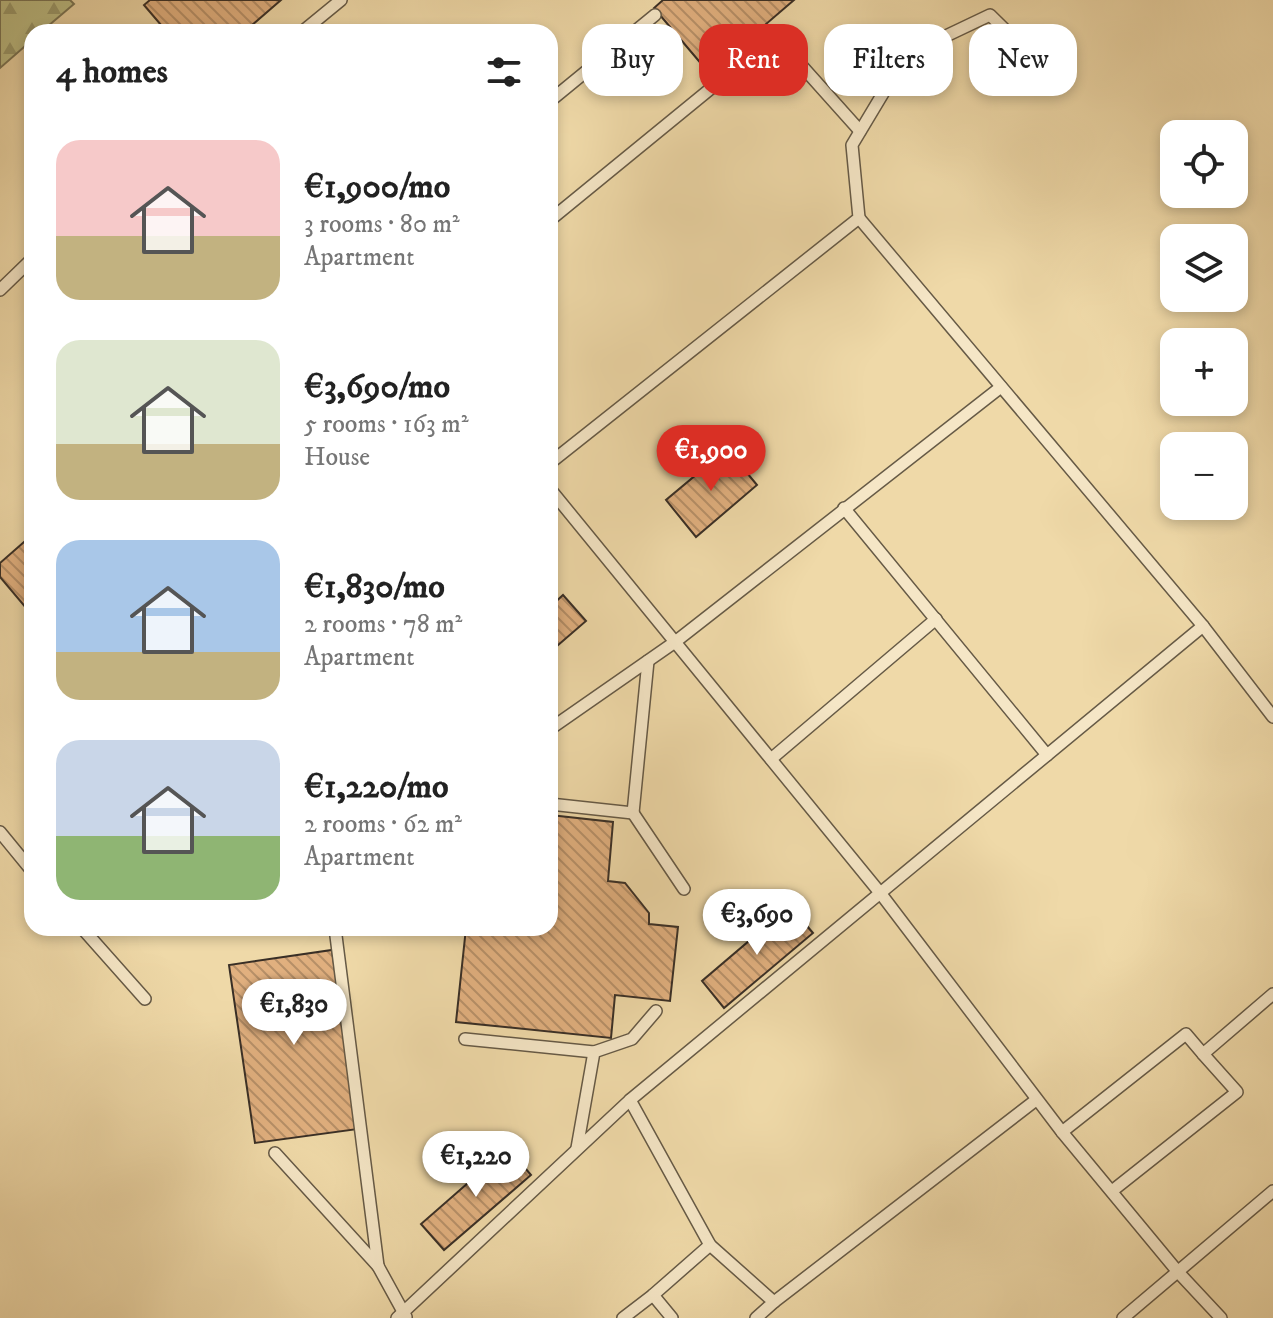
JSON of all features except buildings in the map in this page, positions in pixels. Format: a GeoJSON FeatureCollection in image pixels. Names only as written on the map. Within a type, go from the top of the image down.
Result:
{"type":"FeatureCollection","features":[{"type":"Feature","properties":{"kind":"lane"},"geometry":{"type":"LineString","coordinates":[[312,24],[341,0]]}},
{"type":"Feature","properties":{"kind":"lane"},"geometry":{"type":"LineString","coordinates":[[558,94],[655,15]]}},
{"type":"Feature","properties":{"kind":"lane"},"geometry":{"type":"LineString","coordinates":[[971,24],[990,15],[999,24]]}},
{"type":"Feature","properties":{"kind":"lane"},"geometry":{"type":"LineString","coordinates":[[969,25],[906,55],[852,145],[859,218],[1203,626],[1273,717]]}},
{"type":"Feature","properties":{"kind":"lane"},"geometry":{"type":"LineString","coordinates":[[558,213],[775,36],[860,131]]}},
{"type":"Feature","properties":{"kind":"lane"},"geometry":{"type":"LineString","coordinates":[[558,457],[859,218]]}},
{"type":"Feature","properties":{"kind":"lane"},"geometry":{"type":"LineString","coordinates":[[0,290],[24,267]]}},
{"type":"Feature","properties":{"kind":"lane"},"geometry":{"type":"LineString","coordinates":[[558,723],[675,642],[1001,387]]}},
{"type":"Feature","properties":{"kind":"lane"},"geometry":{"type":"LineString","coordinates":[[558,499],[881,894],[1036,1100],[1178,1272],[1221,1318]]}},
{"type":"Feature","properties":{"kind":"lane"},"geometry":{"type":"LineString","coordinates":[[844,508],[1047,755]]}},
{"type":"Feature","properties":{"kind":"lane"},"geometry":{"type":"LineString","coordinates":[[771,759],[936,619]]}},
{"type":"Feature","properties":{"kind":"lane"},"geometry":{"type":"LineString","coordinates":[[275,1153],[378,1266],[402,1316],[630,1100],[1203,626]]}},
{"type":"Feature","properties":{"kind":"lane"},"geometry":{"type":"LineString","coordinates":[[648,661],[633,813],[684,889]]}},
{"type":"Feature","properties":{"kind":"lane"},"geometry":{"type":"LineString","coordinates":[[558,805],[633,813]]}},
{"type":"Feature","properties":{"kind":"lane"},"geometry":{"type":"LineString","coordinates":[[0,832],[24,861]]}},
{"type":"Feature","properties":{"kind":"lane"},"geometry":{"type":"LineString","coordinates":[[89,936],[145,999]]}},
{"type":"Feature","properties":{"kind":"lane"},"geometry":{"type":"LineString","coordinates":[[336,936],[378,1266]]}},
{"type":"Feature","properties":{"kind":"lane"},"geometry":{"type":"LineString","coordinates":[[1203,1054],[1273,994]]}},
{"type":"Feature","properties":{"kind":"lane"},"geometry":{"type":"LineString","coordinates":[[465,1039],[594,1052],[632,1039],[656,1011]]}},
{"type":"Feature","properties":{"kind":"lane"},"geometry":{"type":"LineString","coordinates":[[1062,1132],[1186,1034],[1237,1092],[1112,1191]]}},
{"type":"Feature","properties":{"kind":"lane"},"geometry":{"type":"LineString","coordinates":[[577,1148],[594,1052]]}},
{"type":"Feature","properties":{"kind":"lane"},"geometry":{"type":"LineString","coordinates":[[630,1100],[710,1245],[774,1302]]}},
{"type":"Feature","properties":{"kind":"lane"},"geometry":{"type":"LineString","coordinates":[[756,1318],[1036,1100]]}},
{"type":"Feature","properties":{"kind":"lane"},"geometry":{"type":"LineString","coordinates":[[1123,1318],[1273,1191]]}},
{"type":"Feature","properties":{"kind":"lane"},"geometry":{"type":"LineString","coordinates":[[623,1318],[710,1245]]}},
{"type":"Feature","properties":{"kind":"lane"},"geometry":{"type":"LineString","coordinates":[[653,1295],[672,1318]]}},
{"type":"Feature","properties":{"kind":"green space"},"geometry":{"type":"Polygon","coordinates":[[[0,0],[70,0],[74,4],[50,24],[24,24],[24,47],[0,68],[0,0]]]}}]}
